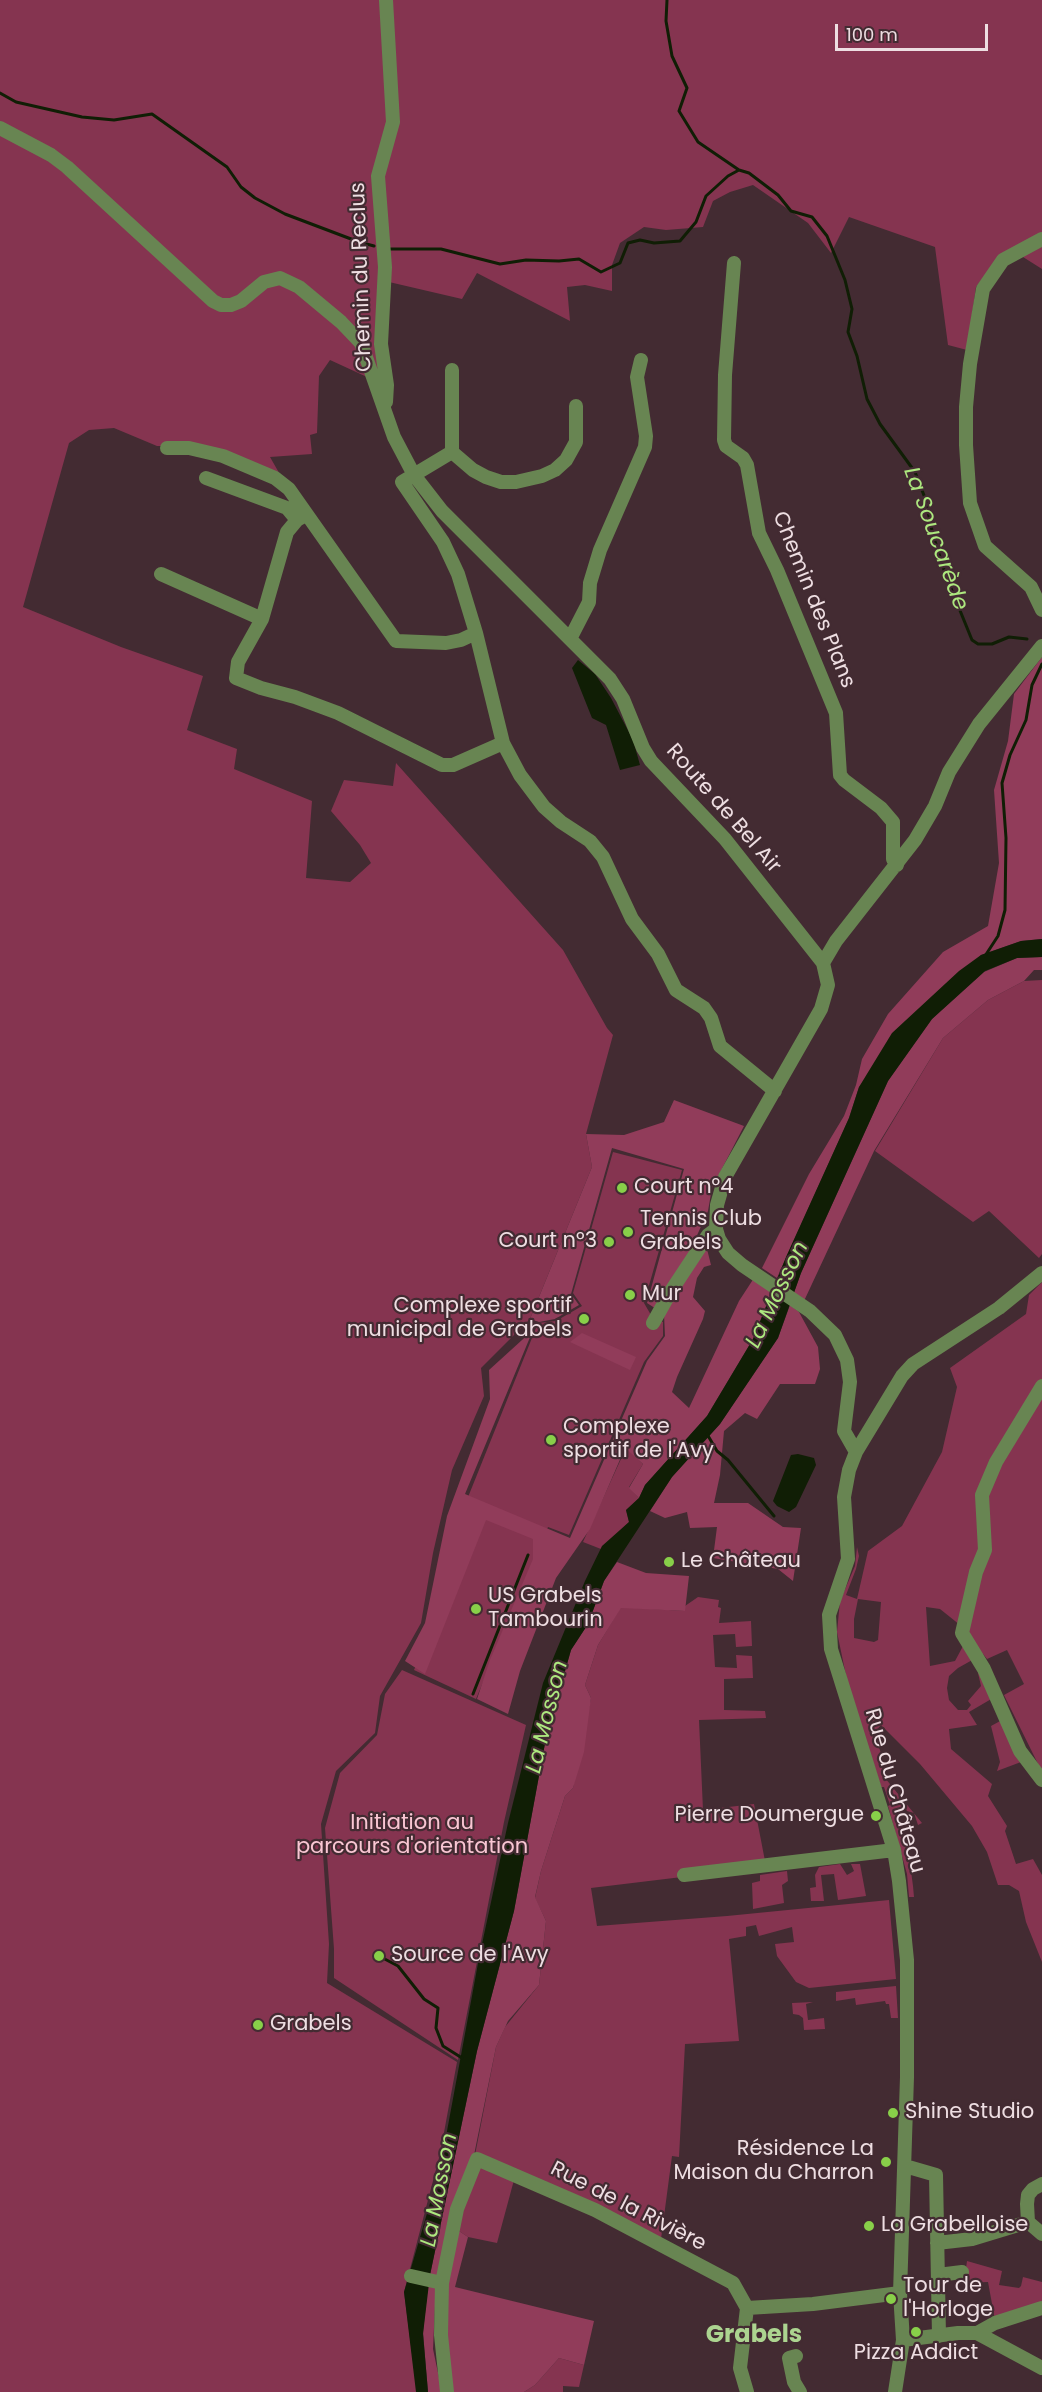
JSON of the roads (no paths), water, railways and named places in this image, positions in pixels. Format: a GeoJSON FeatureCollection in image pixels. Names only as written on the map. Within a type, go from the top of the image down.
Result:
{"type":"FeatureCollection","features":[{"type":"Feature","properties":{"kind":"street","name":"Chemin du Reclus"},"geometry":{"type":"LineString","coordinates":[[386,0],[393,122],[378,176],[386,267],[381,344],[387,385],[386,411]]}},
{"type":"Feature","properties":{"kind":"street","name":"Route de Bel Air"},"geometry":{"type":"LineString","coordinates":[[0,128],[43,150],[67,167],[213,301],[231,305],[241,301],[264,282],[280,278],[299,287],[341,322],[361,343],[394,437],[414,475],[442,511],[610,678],[623,699],[643,748],[660,774],[725,839],[823,963]]}},
{"type":"Feature","properties":{"kind":"street"},"geometry":{"type":"LineString","coordinates":[[1042,239],[1004,260],[983,289],[970,364],[966,407],[966,445],[970,503],[985,546],[1031,587],[1042,610]]}},
{"type":"Feature","properties":{"kind":"street","name":"Chemin des Plans"},"geometry":{"type":"LineString","coordinates":[[734,263],[725,375],[724,440],[726,446],[743,458],[747,465],[759,533],[777,570],[836,713],[840,775],[882,808],[893,822],[893,859],[897,865]]}},
{"type":"Feature","properties":{"kind":"street"},"geometry":{"type":"LineString","coordinates":[[570,637],[588,602],[590,583],[600,550],[645,447],[646,436],[637,377],[641,360]]}},
{"type":"Feature","properties":{"kind":"street"},"geometry":{"type":"LineString","coordinates":[[452,370],[452,452],[473,470],[501,482],[516,482],[542,477],[555,470],[566,460],[576,442],[576,406]]}},
{"type":"Feature","properties":{"kind":"street"},"geometry":{"type":"LineString","coordinates":[[167,448],[189,448],[223,456],[275,478],[289,489],[302,517],[396,641],[447,643],[476,633]]}},
{"type":"Feature","properties":{"kind":"street"},"geometry":{"type":"LineString","coordinates":[[452,452],[402,482],[443,542],[458,574],[476,633],[503,743],[520,775],[544,807],[561,822],[590,841],[603,857],[632,919],[658,954],[676,990],[704,1008],[711,1018],[720,1046],[775,1091]]}},
{"type":"Feature","properties":{"kind":"street"},"geometry":{"type":"LineString","coordinates":[[206,478],[287,508],[302,517]]}},
{"type":"Feature","properties":{"kind":"street"},"geometry":{"type":"LineString","coordinates":[[302,517],[287,532],[262,620],[238,662],[236,678],[338,713],[429,761],[442,765],[453,765],[503,743]]}},
{"type":"Feature","properties":{"kind":"street"},"geometry":{"type":"LineString","coordinates":[[161,574],[262,620]]}},
{"type":"Feature","properties":{"kind":"street"},"geometry":{"type":"LineString","coordinates":[[856,1452],[844,1431],[843,1423],[850,1383],[847,1360],[835,1335],[810,1311],[728,1253],[717,1234],[717,1205],[725,1177],[813,1023],[827,992],[827,977],[823,963],[836,941],[915,840],[935,806],[949,772],[979,724],[1042,646]]}},
{"type":"Feature","properties":{"kind":"street"},"geometry":{"type":"LineString","coordinates":[[653,1323],[708,1235],[717,1234]]}},
{"type":"Feature","properties":{"kind":"street","name":"Rue du Château"},"geometry":{"type":"LineString","coordinates":[[895,2392],[903,2340],[900,2293],[907,1960],[900,1881],[894,1850],[837,1668],[829,1631],[829,1615],[848,1558],[844,1497],[849,1470],[856,1452],[902,1376],[913,1364],[990,1315],[1039,1279]]}},
{"type":"Feature","properties":{"kind":"street"},"geometry":{"type":"LineString","coordinates":[[1042,1386],[996,1462],[982,1495],[985,1550],[976,1572],[962,1633],[984,1669],[1020,1751],[1042,1780]]}},
{"type":"Feature","properties":{"kind":"street"},"geometry":{"type":"LineString","coordinates":[[684,1875],[894,1850]]}},
{"type":"Feature","properties":{"kind":"street","name":"Rue de la Rivière"},"geometry":{"type":"LineString","coordinates":[[438,2282],[457,2210],[477,2159],[595,2210],[733,2283],[747,2308]]}},
{"type":"Feature","properties":{"kind":"street"},"geometry":{"type":"LineString","coordinates":[[904,2166],[936,2175],[939,2336]]}},
{"type":"Feature","properties":{"kind":"street"},"geometry":{"type":"LineString","coordinates":[[1042,2184],[1028,2195],[1028,2222],[1042,2234]]}},
{"type":"Feature","properties":{"kind":"street"},"geometry":{"type":"LineString","coordinates":[[937,2242],[972,2239],[1028,2222]]}},
{"type":"Feature","properties":{"kind":"street"},"geometry":{"type":"LineString","coordinates":[[938,2275],[962,2272]]}},
{"type":"Feature","properties":{"kind":"street"},"geometry":{"type":"LineString","coordinates":[[411,2276],[438,2282],[447,2392]]}},
{"type":"Feature","properties":{"kind":"street"},"geometry":{"type":"LineString","coordinates":[[747,2392],[740,2368],[747,2308],[813,2304],[900,2293]]}},
{"type":"Feature","properties":{"kind":"street"},"geometry":{"type":"LineString","coordinates":[[903,2340],[976,2333],[995,2323],[1042,2308]]}},
{"type":"Feature","properties":{"kind":"street"},"geometry":{"type":"LineString","coordinates":[[976,2333],[1042,2368]]}},
{"type":"Feature","properties":{"kind":"street"},"geometry":{"type":"LineString","coordinates":[[796,2356],[789,2358],[794,2382],[799,2389]]}},
{"type":"Feature","properties":{"kind":"water"},"geometry":{"type":"Polygon","coordinates":[[[578,660],[595,674],[611,698],[633,740],[640,765],[620,770],[606,725],[592,718],[572,668],[578,660]]]}},
{"type":"Feature","properties":{"kind":"water","name":"La Mosson"},"geometry":{"type":"Polygon","coordinates":[[[1042,939],[1042,957],[1017,958],[985,971],[932,1019],[888,1081],[801,1273],[778,1338],[720,1424],[672,1477],[604,1581],[588,1624],[571,1650],[546,1738],[514,1911],[477,2051],[430,2275],[423,2334],[428,2392],[416,2392],[404,2292],[440,2169],[479,1958],[508,1823],[543,1683],[585,1581],[602,1546],[629,1522],[626,1510],[639,1498],[645,1485],[707,1416],[753,1339],[786,1257],[849,1118],[859,1087],[892,1033],[959,971],[981,955],[1021,941],[1042,939]]]}},
{"type":"Feature","properties":{"kind":"water"},"geometry":{"type":"Polygon","coordinates":[[[798,1454],[814,1458],[816,1465],[796,1507],[789,1512],[777,1506],[773,1501],[791,1455],[798,1454]]]}},
{"type":"Feature","properties":{"kind":"waterway"},"geometry":{"type":"LineString","coordinates":[[667,0],[666,21],[672,56],[687,88],[679,111],[698,142],[739,170]]}},
{"type":"Feature","properties":{"kind":"waterway","name":"La Soucarède"},"geometry":{"type":"LineString","coordinates":[[0,93],[16,102],[82,117],[114,120],[152,114],[227,167],[241,187],[255,198],[285,214],[374,246]]}},
{"type":"Feature","properties":{"kind":"waterway","name":"La Soucarède"},"geometry":{"type":"LineString","coordinates":[[388,249],[441,249],[500,264],[526,260],[579,259],[601,272],[620,263],[628,243],[640,240],[654,243],[680,241],[696,222],[706,196],[728,176],[739,170],[749,173],[778,195],[791,211],[812,217],[827,236],[845,280],[852,309],[848,332],[857,356],[867,399],[880,424],[915,472],[925,498],[933,535],[946,576],[972,640],[978,644],[992,644],[1009,637],[1027,639]]}},
{"type":"Feature","properties":{"kind":"waterway"},"geometry":{"type":"LineString","coordinates":[[985,956],[998,936],[1005,910],[1006,838],[1002,783],[1010,755],[1026,720],[1032,685],[1042,664]]}},
{"type":"Feature","properties":{"kind":"waterway"},"geometry":{"type":"LineString","coordinates":[[707,1434],[717,1451],[728,1460],[774,1516]]}},
{"type":"Feature","properties":{"kind":"waterway"},"geometry":{"type":"LineString","coordinates":[[473,1694],[528,1555]]}},
{"type":"Feature","properties":{"kind":"waterway"},"geometry":{"type":"LineString","coordinates":[[379,1956],[398,1966],[424,1999],[438,2008],[436,2028],[443,2046],[462,2058]]}},
{"type":"Feature","properties":{"kind":"place","name":"Court n°4"},"geometry":{"type":"Point","coordinates":[622,1188]}},
{"type":"Feature","properties":{"kind":"place","name":"Tennis Club Grabels"},"geometry":{"type":"Point","coordinates":[628,1232]}},
{"type":"Feature","properties":{"kind":"place","name":"Court n°3"},"geometry":{"type":"Point","coordinates":[609,1242]}},
{"type":"Feature","properties":{"kind":"place","name":"Mur"},"geometry":{"type":"Point","coordinates":[630,1295]}},
{"type":"Feature","properties":{"kind":"place","name":"Complexe sportif municipal de Grabels"},"geometry":{"type":"Point","coordinates":[584,1319]}},
{"type":"Feature","properties":{"kind":"place","name":"Complexe sportif de l'Avy"},"geometry":{"type":"Point","coordinates":[551,1440]}},
{"type":"Feature","properties":{"kind":"place","name":"Le Château"},"geometry":{"type":"Point","coordinates":[669,1562]}},
{"type":"Feature","properties":{"kind":"place","name":"US Grabels Tambourin"},"geometry":{"type":"Point","coordinates":[476,1609]}},
{"type":"Feature","properties":{"kind":"place","name":"Pierre Doumergue"},"geometry":{"type":"Point","coordinates":[876,1816]}},
{"type":"Feature","properties":{"kind":"place","name":"Source de l'Avy"},"geometry":{"type":"Point","coordinates":[379,1956]}},
{"type":"Feature","properties":{"kind":"place","name":"Grabels"},"geometry":{"type":"Point","coordinates":[258,2025]}},
{"type":"Feature","properties":{"kind":"place","name":"Shine Studio"},"geometry":{"type":"Point","coordinates":[893,2113]}},
{"type":"Feature","properties":{"kind":"place","name":"Résidence La Maison du Charron"},"geometry":{"type":"Point","coordinates":[886,2162]}},
{"type":"Feature","properties":{"kind":"place","name":"La Grabelloise"},"geometry":{"type":"Point","coordinates":[869,2226]}},
{"type":"Feature","properties":{"kind":"place","name":"Tour de l'Horloge"},"geometry":{"type":"Point","coordinates":[891,2299]}},
{"type":"Feature","properties":{"kind":"place","name":"Pizza Addict"},"geometry":{"type":"Point","coordinates":[916,2332]}},
{"type":"Feature","properties":{"kind":"district","name":"Grabels"},"geometry":{"type":"Point","coordinates":[754,2336]}},
{"type":"Feature","properties":{"kind":"park label","name":"Initiation au parcours d'orientation"},"geometry":{"type":"Point","coordinates":[412,1836]}}]}
